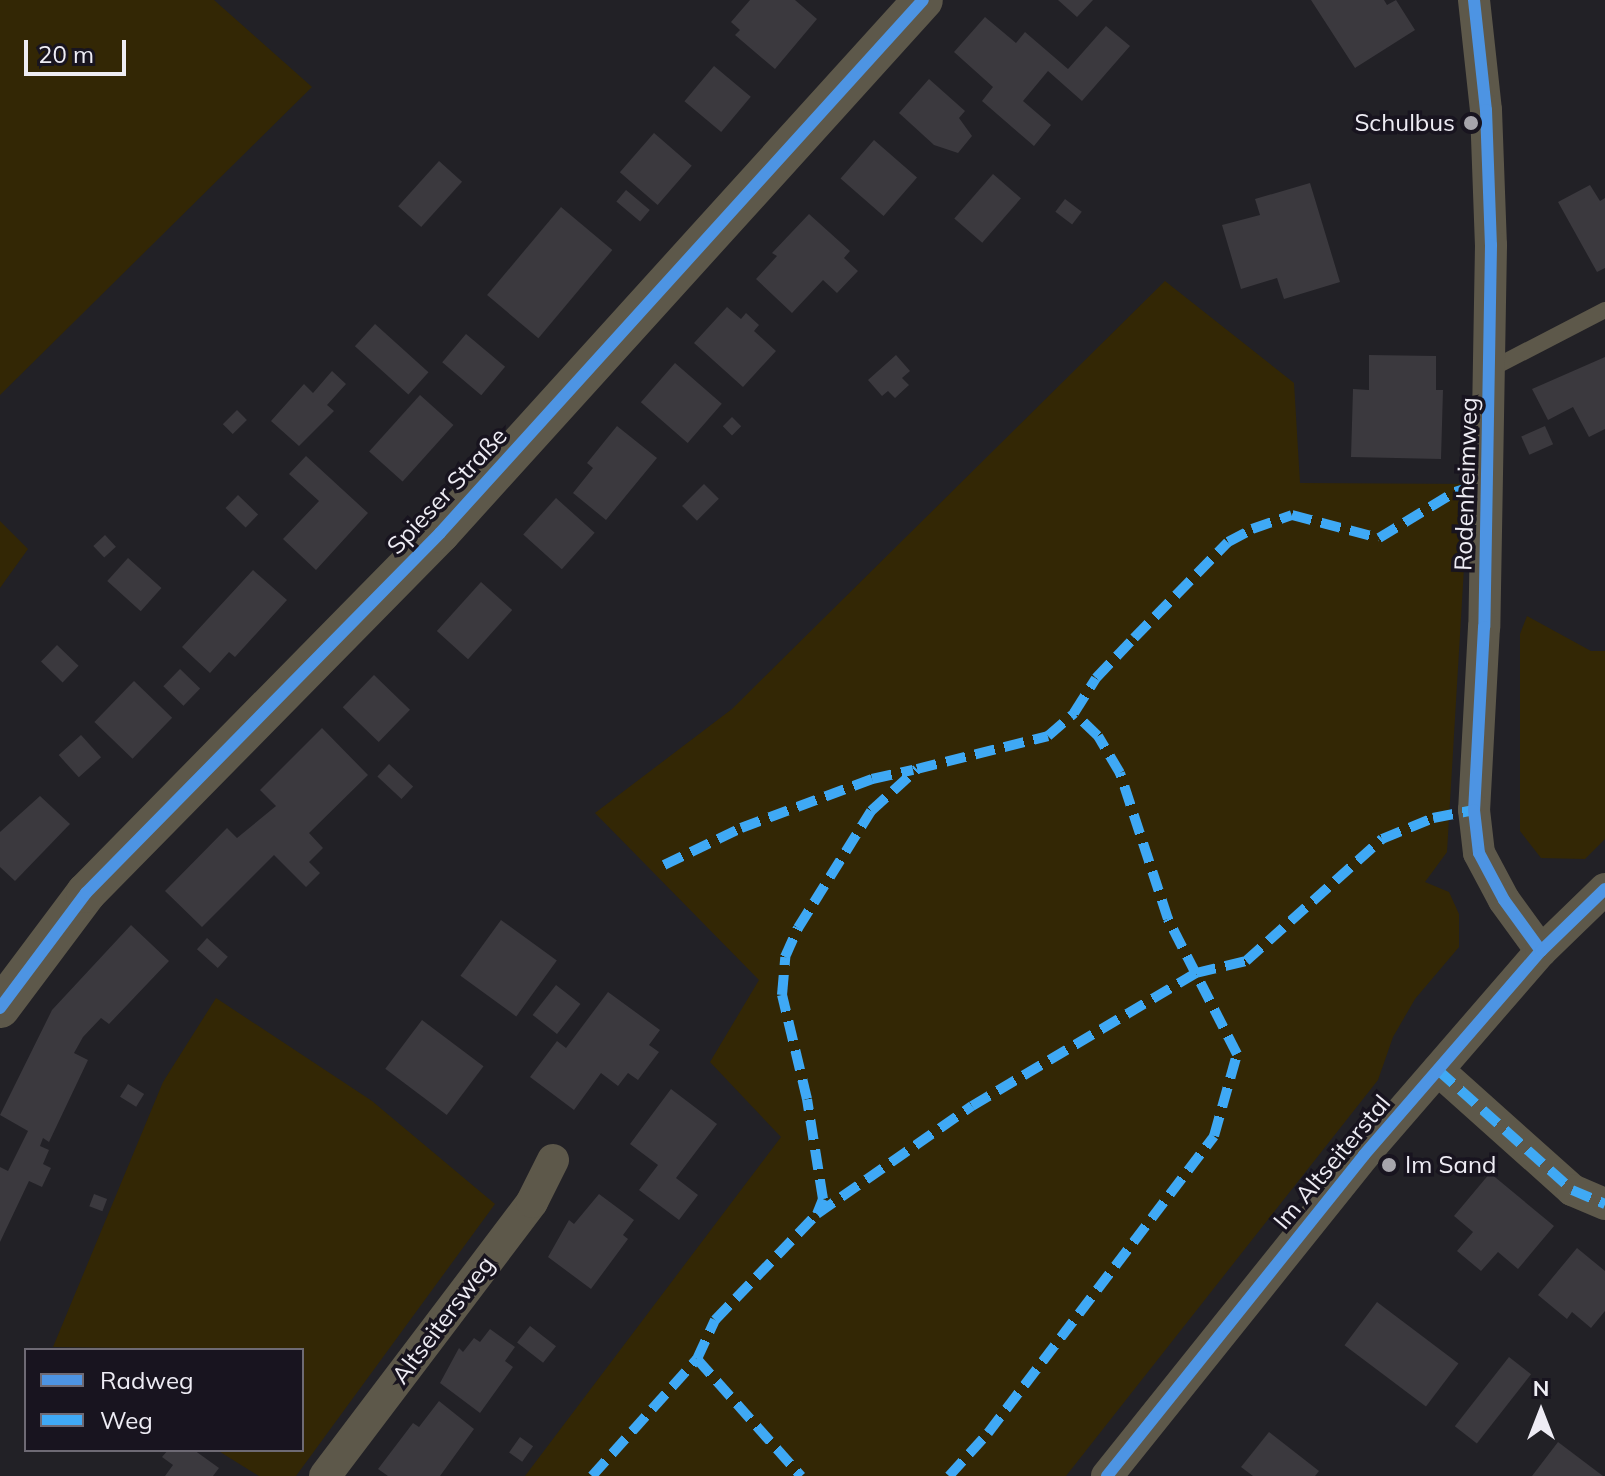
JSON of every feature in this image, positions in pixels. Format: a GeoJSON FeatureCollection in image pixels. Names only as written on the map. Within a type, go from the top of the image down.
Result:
{"type":"FeatureCollection","features":[{"type":"Feature","properties":{"kind":"street","name":"Spieser Straße"},"geometry":{"type":"LineString","coordinates":[[0,1008],[86,893],[440,533],[923,0]]}},
{"type":"Feature","properties":{"kind":"street","name":"Rodenheimweg"},"geometry":{"type":"LineString","coordinates":[[1474,0],[1486,110],[1491,369],[1474,810],[1479,853],[1504,900],[1541,951]]}},
{"type":"Feature","properties":{"kind":"street","name":"Im Altseiterstal"},"geometry":{"type":"LineString","coordinates":[[1107,1476],[1364,1155],[1541,951],[1605,889]]}},
{"type":"Feature","properties":{"kind":"street"},"geometry":{"type":"LineString","coordinates":[[1438,1070],[1572,1190],[1605,1204]]}},
{"type":"Feature","properties":{"kind":"street","name":"Altseitersweg"},"geometry":{"type":"LineString","coordinates":[[325,1476],[532,1202],[553,1160]]}},
{"type":"Feature","properties":{"kind":"lane","name":"Rodenheimweg"},"geometry":{"type":"LineString","coordinates":[[1491,369],[1605,310]]}},
{"type":"Feature","properties":{"kind":"shaded area"},"geometry":{"type":"Polygon","coordinates":[[[0,0],[214,0],[312,87],[0,395],[0,0]]]}},
{"type":"Feature","properties":{"kind":"shaded area"},"geometry":{"type":"Polygon","coordinates":[[[1165,281],[1294,383],[1300,483],[1469,484],[1447,852],[1425,882],[1449,892],[1459,914],[1459,947],[1415,999],[1393,1037],[1378,1080],[1066,1476],[525,1476],[781,1137],[710,1062],[759,980],[595,813],[732,709],[1165,281]]]}},
{"type":"Feature","properties":{"kind":"shaded area"},"geometry":{"type":"Polygon","coordinates":[[[0,521],[28,549],[0,588],[0,521]]]}},
{"type":"Feature","properties":{"kind":"shaded area"},"geometry":{"type":"Polygon","coordinates":[[[1527,616],[1591,651],[1605,651],[1605,839],[1585,859],[1541,858],[1520,831],[1520,634],[1527,616]]]}},
{"type":"Feature","properties":{"kind":"shaded area"},"geometry":{"type":"Polygon","coordinates":[[[216,998],[372,1101],[495,1204],[296,1476],[259,1476],[220,1452],[304,1452],[304,1348],[53,1347],[163,1082],[216,998]]]}},
{"type":"Feature","properties":{"kind":"building"},"geometry":{"type":"Polygon","coordinates":[[[750,0],[795,0],[817,19],[775,69],[735,35],[740,30],[731,22],[750,0]]]}},
{"type":"Feature","properties":{"kind":"building"},"geometry":{"type":"Polygon","coordinates":[[[1058,0],[1093,0],[1077,17],[1058,0]]]}},
{"type":"Feature","properties":{"kind":"building"},"geometry":{"type":"Polygon","coordinates":[[[1311,0],[1384,0],[1387,5],[1396,0],[1415,30],[1355,68],[1311,0]]]}},
{"type":"Feature","properties":{"kind":"building"},"geometry":{"type":"Polygon","coordinates":[[[985,17],[1016,43],[1025,32],[1068,69],[1106,26],[1130,46],[1082,101],[1048,71],[1023,101],[1051,125],[1034,146],[982,101],[993,87],[954,52],[985,17]]]}},
{"type":"Feature","properties":{"kind":"building"},"geometry":{"type":"Polygon","coordinates":[[[714,66],[751,97],[721,132],[684,101],[714,66]]]}},
{"type":"Feature","properties":{"kind":"building"},"geometry":{"type":"Polygon","coordinates":[[[929,79],[965,111],[959,118],[972,136],[958,153],[934,145],[899,113],[929,79]]]}},
{"type":"Feature","properties":{"kind":"building"},"geometry":{"type":"Polygon","coordinates":[[[654,133],[692,166],[658,205],[620,172],[654,133]]]}},
{"type":"Feature","properties":{"kind":"building"},"geometry":{"type":"Polygon","coordinates":[[[874,140],[917,177],[884,216],[841,178],[874,140]]]}},
{"type":"Feature","properties":{"kind":"building"},"geometry":{"type":"Polygon","coordinates":[[[439,161],[462,182],[421,227],[398,206],[439,161]]]}},
{"type":"Feature","properties":{"kind":"building"},"geometry":{"type":"Polygon","coordinates":[[[993,174],[1021,198],[982,243],[954,219],[993,174]]]}},
{"type":"Feature","properties":{"kind":"building"},"geometry":{"type":"Polygon","coordinates":[[[1310,183],[1340,282],[1284,299],[1277,278],[1241,289],[1222,225],[1260,215],[1255,199],[1310,183]]]}},
{"type":"Feature","properties":{"kind":"building"},"geometry":{"type":"Polygon","coordinates":[[[1590,185],[1600,201],[1605,198],[1605,268],[1597,272],[1558,202],[1590,185]]]}},
{"type":"Feature","properties":{"kind":"building"},"geometry":{"type":"Polygon","coordinates":[[[626,190],[650,210],[640,221],[616,201],[626,190]]]}},
{"type":"Feature","properties":{"kind":"building"},"geometry":{"type":"Polygon","coordinates":[[[1065,199],[1082,212],[1072,224],[1055,212],[1065,199]]]}},
{"type":"Feature","properties":{"kind":"building"},"geometry":{"type":"Polygon","coordinates":[[[561,207],[612,250],[538,338],[487,295],[561,207]]]}},
{"type":"Feature","properties":{"kind":"building"},"geometry":{"type":"Polygon","coordinates":[[[809,214],[850,251],[844,258],[858,271],[837,293],[823,280],[792,313],[756,279],[777,256],[772,253],[809,214]]]}},
{"type":"Feature","properties":{"kind":"building"},"geometry":{"type":"Polygon","coordinates":[[[727,307],[741,319],[746,313],[759,325],[754,331],[776,351],[743,387],[694,343],[727,307]]]}},
{"type":"Feature","properties":{"kind":"building"},"geometry":{"type":"Polygon","coordinates":[[[375,324],[429,372],[408,394],[355,346],[375,324]]]}},
{"type":"Feature","properties":{"kind":"building"},"geometry":{"type":"Polygon","coordinates":[[[466,334],[505,367],[481,395],[442,362],[466,334]]]}},
{"type":"Feature","properties":{"kind":"building"},"geometry":{"type":"Polygon","coordinates":[[[896,355],[910,371],[902,378],[909,385],[895,398],[888,391],[882,396],[868,380],[896,355]]]}},
{"type":"Feature","properties":{"kind":"building"},"geometry":{"type":"Polygon","coordinates":[[[1369,355],[1436,356],[1436,390],[1443,390],[1441,459],[1351,457],[1353,389],[1369,390],[1369,355]]]}},
{"type":"Feature","properties":{"kind":"building"},"geometry":{"type":"Polygon","coordinates":[[[1605,357],[1605,429],[1589,437],[1573,407],[1548,420],[1532,389],[1605,357]]]}},
{"type":"Feature","properties":{"kind":"building"},"geometry":{"type":"Polygon","coordinates":[[[675,363],[722,404],[688,443],[641,402],[675,363]]]}},
{"type":"Feature","properties":{"kind":"building"},"geometry":{"type":"Polygon","coordinates":[[[332,371],[346,384],[327,405],[334,411],[299,446],[271,421],[304,384],[313,393],[332,371]]]}},
{"type":"Feature","properties":{"kind":"building"},"geometry":{"type":"Polygon","coordinates":[[[420,395],[453,425],[403,482],[369,451],[420,395]]]}},
{"type":"Feature","properties":{"kind":"building"},"geometry":{"type":"Polygon","coordinates":[[[237,410],[247,420],[233,434],[223,424],[237,410]]]}},
{"type":"Feature","properties":{"kind":"building"},"geometry":{"type":"Polygon","coordinates":[[[732,417],[741,426],[732,435],[723,426],[732,417]]]}},
{"type":"Feature","properties":{"kind":"building"},"geometry":{"type":"Polygon","coordinates":[[[617,426],[657,458],[606,520],[573,493],[593,468],[587,463],[617,426]]]}},
{"type":"Feature","properties":{"kind":"building"},"geometry":{"type":"Polygon","coordinates":[[[1545,426],[1553,444],[1529,455],[1521,437],[1545,426]]]}},
{"type":"Feature","properties":{"kind":"building"},"geometry":{"type":"Polygon","coordinates":[[[306,456],[368,513],[316,570],[283,539],[319,501],[289,474],[306,456]]]}},
{"type":"Feature","properties":{"kind":"building"},"geometry":{"type":"Polygon","coordinates":[[[704,484],[719,499],[697,521],[682,506],[704,484]]]}},
{"type":"Feature","properties":{"kind":"building"},"geometry":{"type":"Polygon","coordinates":[[[238,495],[258,514],[246,527],[225,508],[238,495]]]}},
{"type":"Feature","properties":{"kind":"building"},"geometry":{"type":"Polygon","coordinates":[[[556,498],[595,533],[562,569],[523,534],[556,498]]]}},
{"type":"Feature","properties":{"kind":"building"},"geometry":{"type":"Polygon","coordinates":[[[105,535],[116,547],[104,558],[93,546],[105,535]]]}},
{"type":"Feature","properties":{"kind":"building"},"geometry":{"type":"Polygon","coordinates":[[[128,558],[161,588],[141,611],[107,581],[128,558]]]}},
{"type":"Feature","properties":{"kind":"building"},"geometry":{"type":"Polygon","coordinates":[[[253,570],[287,600],[235,657],[229,652],[210,673],[182,647],[253,570]]]}},
{"type":"Feature","properties":{"kind":"building"},"geometry":{"type":"Polygon","coordinates":[[[481,582],[512,610],[468,659],[437,631],[481,582]]]}},
{"type":"Feature","properties":{"kind":"building"},"geometry":{"type":"Polygon","coordinates":[[[57,645],[79,666],[63,682],[41,662],[57,645]]]}},
{"type":"Feature","properties":{"kind":"building"},"geometry":{"type":"Polygon","coordinates":[[[180,669],[200,688],[183,706],[163,686],[180,669]]]}},
{"type":"Feature","properties":{"kind":"building"},"geometry":{"type":"Polygon","coordinates":[[[374,675],[410,710],[379,742],[343,707],[374,675]]]}},
{"type":"Feature","properties":{"kind":"building"},"geometry":{"type":"Polygon","coordinates":[[[134,681],[172,718],[133,759],[94,722],[134,681]]]}},
{"type":"Feature","properties":{"kind":"building"},"geometry":{"type":"Polygon","coordinates":[[[322,728],[368,775],[309,833],[323,848],[309,862],[320,873],[306,887],[274,855],[202,927],[165,891],[227,828],[237,838],[276,806],[260,790],[322,728]]]}},
{"type":"Feature","properties":{"kind":"building"},"geometry":{"type":"Polygon","coordinates":[[[81,735],[101,757],[79,777],[59,755],[81,735]]]}},
{"type":"Feature","properties":{"kind":"building"},"geometry":{"type":"Polygon","coordinates":[[[389,764],[413,787],[402,799],[377,776],[389,764]]]}},
{"type":"Feature","properties":{"kind":"building"},"geometry":{"type":"Polygon","coordinates":[[[40,796],[70,824],[15,881],[0,867],[0,832],[40,796]]]}},
{"type":"Feature","properties":{"kind":"building"},"geometry":{"type":"Polygon","coordinates":[[[501,920],[557,961],[516,1016],[460,976],[501,920]]]}},
{"type":"Feature","properties":{"kind":"building"},"geometry":{"type":"Polygon","coordinates":[[[131,925],[169,961],[109,1024],[101,1018],[83,1037],[74,1053],[88,1060],[49,1142],[43,1138],[40,1146],[49,1150],[43,1164],[51,1168],[42,1187],[29,1181],[0,1242],[0,1167],[8,1171],[28,1131],[0,1115],[52,1010],[131,925]]]}},
{"type":"Feature","properties":{"kind":"building"},"geometry":{"type":"Polygon","coordinates":[[[207,938],[228,957],[218,968],[197,949],[207,938]]]}},
{"type":"Feature","properties":{"kind":"building"},"geometry":{"type":"Polygon","coordinates":[[[556,985],[580,1004],[557,1034],[533,1015],[556,985]]]}},
{"type":"Feature","properties":{"kind":"building"},"geometry":{"type":"Polygon","coordinates":[[[608,992],[660,1030],[649,1045],[659,1052],[638,1080],[628,1073],[618,1086],[601,1073],[574,1110],[530,1077],[557,1041],[566,1048],[608,992]]]}},
{"type":"Feature","properties":{"kind":"building"},"geometry":{"type":"Polygon","coordinates":[[[422,1020],[483,1066],[447,1115],[385,1069],[422,1020]]]}},
{"type":"Feature","properties":{"kind":"building"},"geometry":{"type":"Polygon","coordinates":[[[128,1084],[144,1094],[136,1107],[120,1097],[128,1084]]]}},
{"type":"Feature","properties":{"kind":"building"},"geometry":{"type":"Polygon","coordinates":[[[671,1089],[717,1124],[676,1178],[698,1195],[679,1220],[639,1190],[658,1165],[630,1144],[671,1089]]]}},
{"type":"Feature","properties":{"kind":"building"},"geometry":{"type":"Polygon","coordinates":[[[1490,1173],[1554,1226],[1518,1269],[1498,1252],[1481,1271],[1457,1251],[1473,1232],[1454,1216],[1490,1173]]]}},
{"type":"Feature","properties":{"kind":"building"},"geometry":{"type":"Polygon","coordinates":[[[94,1194],[107,1199],[102,1211],[89,1206],[94,1194]]]}},
{"type":"Feature","properties":{"kind":"building"},"geometry":{"type":"Polygon","coordinates":[[[599,1194],[634,1220],[623,1235],[628,1239],[591,1289],[548,1257],[569,1220],[574,1224],[599,1194]]]}},
{"type":"Feature","properties":{"kind":"building"},"geometry":{"type":"Polygon","coordinates":[[[1577,1248],[1605,1271],[1605,1311],[1591,1328],[1572,1312],[1567,1319],[1538,1295],[1577,1248]]]}},
{"type":"Feature","properties":{"kind":"building"},"geometry":{"type":"Polygon","coordinates":[[[1377,1302],[1458,1363],[1426,1407],[1345,1345],[1377,1302]]]}},
{"type":"Feature","properties":{"kind":"building"},"geometry":{"type":"Polygon","coordinates":[[[530,1326],[556,1346],[543,1363],[517,1343],[530,1326]]]}},
{"type":"Feature","properties":{"kind":"building"},"geometry":{"type":"Polygon","coordinates":[[[490,1329],[515,1347],[505,1361],[513,1367],[480,1413],[440,1383],[459,1348],[463,1352],[474,1338],[480,1342],[490,1329]]]}},
{"type":"Feature","properties":{"kind":"building"},"geometry":{"type":"Polygon","coordinates":[[[1509,1357],[1531,1374],[1477,1444],[1455,1426],[1509,1357]]]}},
{"type":"Feature","properties":{"kind":"building"},"geometry":{"type":"Polygon","coordinates":[[[439,1401],[474,1429],[440,1476],[388,1476],[378,1469],[413,1423],[419,1427],[439,1401]]]}},
{"type":"Feature","properties":{"kind":"building"},"geometry":{"type":"Polygon","coordinates":[[[1269,1432],[1319,1471],[1315,1476],[1253,1476],[1241,1467],[1269,1432]]]}},
{"type":"Feature","properties":{"kind":"building"},"geometry":{"type":"Polygon","coordinates":[[[520,1437],[533,1446],[522,1462],[509,1453],[520,1437]]]}},
{"type":"Feature","properties":{"kind":"building"},"geometry":{"type":"Polygon","coordinates":[[[1558,1442],[1603,1476],[1532,1476],[1558,1442]]]}},
{"type":"Feature","properties":{"kind":"building"},"geometry":{"type":"Polygon","coordinates":[[[166,1452],[197,1452],[219,1468],[213,1476],[165,1476],[173,1465],[162,1457],[166,1452]]]}},
{"type":"Feature","properties":{"kind":"marked path"},"geometry":{"type":"LineString","coordinates":[[817,1214],[823,1199],[807,1099],[782,995],[785,957],[798,928],[871,811],[917,769],[1048,736],[1074,713],[1096,678],[1228,542],[1252,529],[1292,515],[1379,538],[1455,492],[1488,481]]}},
{"type":"Feature","properties":{"kind":"marked path"},"geometry":{"type":"LineString","coordinates":[[949,1476],[988,1433],[1214,1136],[1237,1054],[1168,919],[1120,773],[1098,736],[1074,713]]}},
{"type":"Feature","properties":{"kind":"marked path"},"geometry":{"type":"LineString","coordinates":[[664,865],[741,828],[872,779],[913,770]]}},
{"type":"Feature","properties":{"kind":"marked path"},"geometry":{"type":"LineString","coordinates":[[592,1476],[697,1359],[715,1320],[817,1214],[972,1106],[1196,973],[1246,961],[1382,839],[1433,818],[1474,810]]}},
{"type":"Feature","properties":{"kind":"marked path"},"geometry":{"type":"LineString","coordinates":[[1438,1070],[1572,1190],[1605,1204]]}},
{"type":"Feature","properties":{"kind":"marked path"},"geometry":{"type":"LineString","coordinates":[[697,1359],[801,1476]]}},
{"type":"Feature","properties":{"kind":"cycle path"},"geometry":{"type":"LineString","coordinates":[[0,1008],[86,893],[440,533],[923,0]]}},
{"type":"Feature","properties":{"kind":"cycle path"},"geometry":{"type":"LineString","coordinates":[[1474,0],[1486,110],[1491,245],[1484,627],[1474,810],[1479,853],[1504,900],[1541,951]]}},
{"type":"Feature","properties":{"kind":"cycle path"},"geometry":{"type":"LineString","coordinates":[[1107,1476],[1364,1155],[1541,951],[1605,889]]}},
{"type":"Feature","properties":{"kind":"place","name":"Schulbus"},"geometry":{"type":"Point","coordinates":[1471,123]}},
{"type":"Feature","properties":{"kind":"place","name":"Im Sand"},"geometry":{"type":"Point","coordinates":[1389,1165]}}]}
